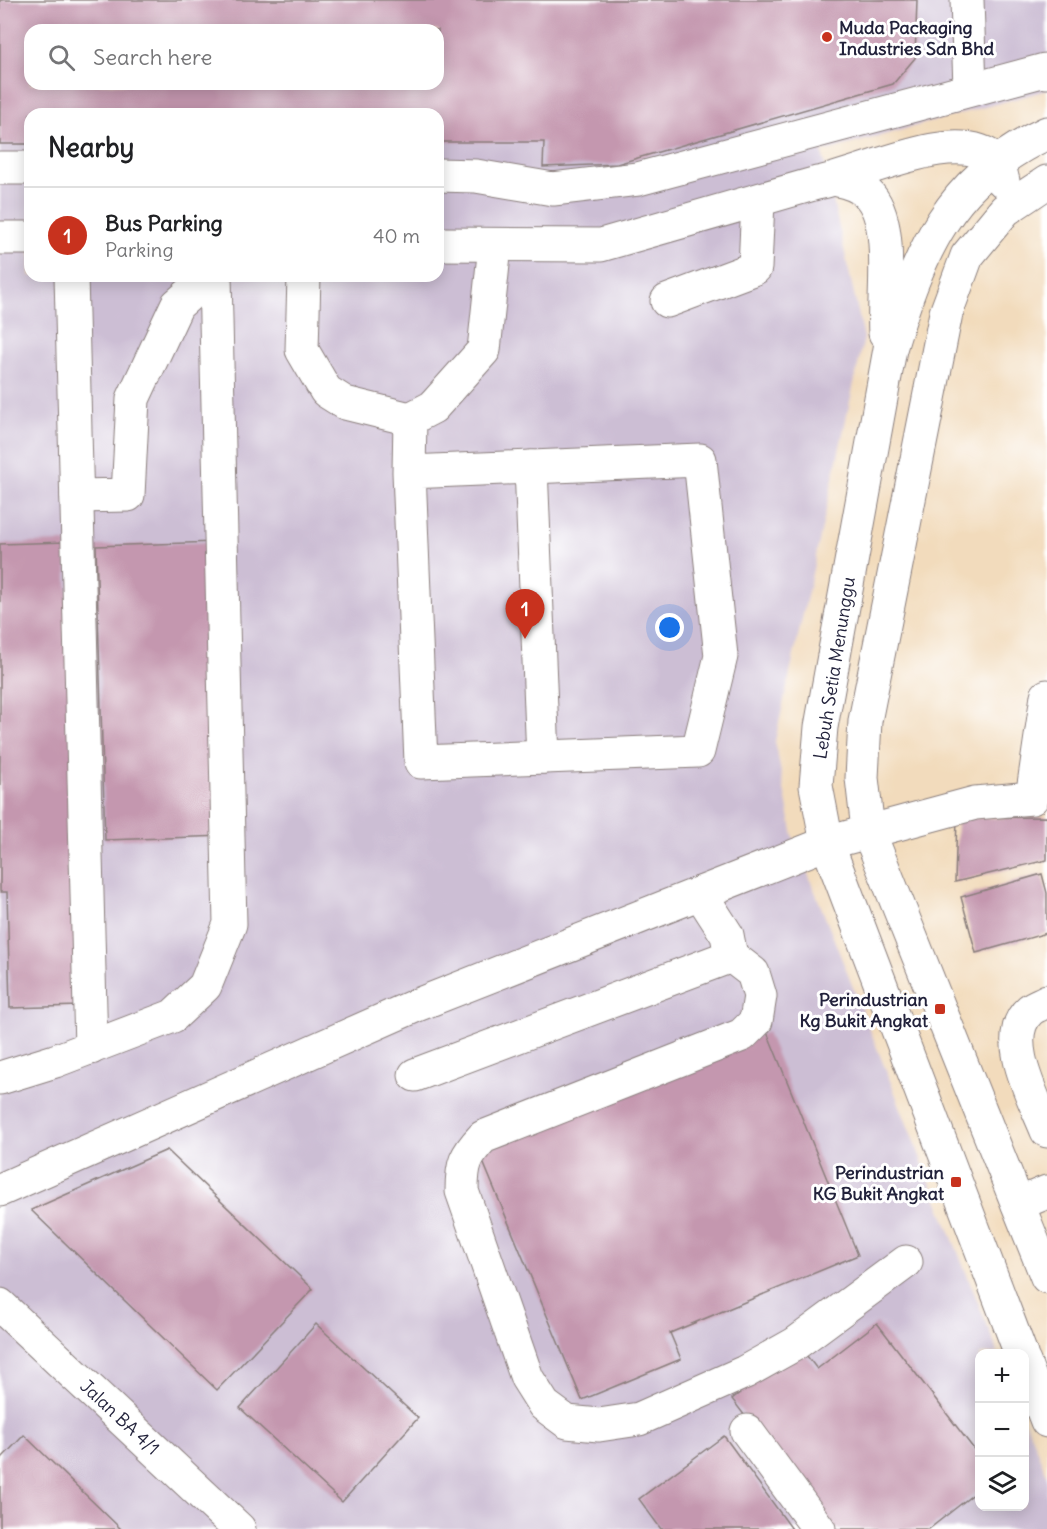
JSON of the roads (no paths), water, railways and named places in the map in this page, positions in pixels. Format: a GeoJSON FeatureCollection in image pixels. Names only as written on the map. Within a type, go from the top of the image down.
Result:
{"type":"FeatureCollection","features":[{"type":"Feature","properties":{"kind":"street"},"geometry":{"type":"LineString","coordinates":[[967,0],[970,88]]}},
{"type":"Feature","properties":{"kind":"street"},"geometry":{"type":"LineString","coordinates":[[444,175],[476,176],[553,189],[638,179],[970,88],[1045,70],[1047,72]]}},
{"type":"Feature","properties":{"kind":"street","name":"Lebuh Setia Menunggu"},"geometry":{"type":"LineString","coordinates":[[1019,1349],[827,843],[816,786],[821,727],[890,349],[919,261],[940,222],[997,161],[1047,133]]}},
{"type":"Feature","properties":{"kind":"street"},"geometry":{"type":"LineString","coordinates":[[444,244],[601,244],[817,183],[838,180],[935,149],[958,146],[976,148],[997,161],[1003,180],[1005,210]]}},
{"type":"Feature","properties":{"kind":"street"},"geometry":{"type":"LineString","coordinates":[[0,168],[24,168]]}},
{"type":"Feature","properties":{"kind":"street"},"geometry":{"type":"LineString","coordinates":[[838,180],[855,184],[862,189],[877,208],[886,259],[883,306],[885,333],[890,349]]}},
{"type":"Feature","properties":{"kind":"street"},"geometry":{"type":"LineString","coordinates":[[1047,182],[1005,210],[967,256],[946,313],[865,721],[862,778],[868,830],[1033,1198],[1047,1277]]}},
{"type":"Feature","properties":{"kind":"street"},"geometry":{"type":"LineString","coordinates":[[667,301],[755,268],[758,201]]}},
{"type":"Feature","properties":{"kind":"street"},"geometry":{"type":"LineString","coordinates":[[0,238],[24,238]]}},
{"type":"Feature","properties":{"kind":"street"},"geometry":{"type":"LineString","coordinates":[[304,282],[302,350],[326,391],[345,403],[410,419],[433,407],[484,350],[495,245]]}},
{"type":"Feature","properties":{"kind":"street"},"geometry":{"type":"LineString","coordinates":[[71,282],[91,1048]]}},
{"type":"Feature","properties":{"kind":"street"},"geometry":{"type":"LineString","coordinates":[[76,496],[128,495],[133,399],[177,305],[203,282]]}},
{"type":"Feature","properties":{"kind":"street"},"geometry":{"type":"LineString","coordinates":[[0,1078],[91,1048],[173,1016],[205,986],[230,924],[215,282]]}},
{"type":"Feature","properties":{"kind":"street"},"geometry":{"type":"LineString","coordinates":[[409,472],[700,460],[721,656],[698,750],[421,762],[409,472],[410,419]]}},
{"type":"Feature","properties":{"kind":"street"},"geometry":{"type":"LineString","coordinates":[[531,467],[543,757]]}},
{"type":"Feature","properties":{"kind":"street"},"geometry":{"type":"LineString","coordinates":[[0,1190],[417,1005],[827,843],[868,830],[975,803],[1032,798],[1047,696]]}},
{"type":"Feature","properties":{"kind":"street"},"geometry":{"type":"LineString","coordinates":[[700,893],[727,935],[731,956],[753,973],[760,996],[756,1021],[742,1035],[483,1137],[468,1153],[462,1171],[462,1191],[528,1378],[544,1405],[567,1422],[599,1425],[639,1419],[745,1372],[795,1344],[906,1262]]}},
{"type":"Feature","properties":{"kind":"street"},"geometry":{"type":"LineString","coordinates":[[415,1075],[731,956]]}},
{"type":"Feature","properties":{"kind":"street"},"geometry":{"type":"LineString","coordinates":[[1047,1001],[1030,1010],[1018,1031],[1017,1054],[1047,1131]]}},
{"type":"Feature","properties":{"kind":"street","name":"Jalan BA 4/1"},"geometry":{"type":"LineString","coordinates":[[0,1305],[239,1529]]}},
{"type":"Feature","properties":{"kind":"street"},"geometry":{"type":"LineString","coordinates":[[1029,1375],[1047,1422]]}},
{"type":"Feature","properties":{"kind":"street"},"geometry":{"type":"LineString","coordinates":[[747,1431],[819,1529]]}},
{"type":"Feature","properties":{"kind":"place","name":"Muda Packaging Industries Sdn Bhd"},"geometry":{"type":"Point","coordinates":[827,37]}},
{"type":"Feature","properties":{"kind":"place","name":"Bus Parking"},"geometry":{"type":"Point","coordinates":[525,639]}},
{"type":"Feature","properties":{"kind":"place","name":"Perindustrian Kg Bukit Angkat"},"geometry":{"type":"Point","coordinates":[940,1009]}},
{"type":"Feature","properties":{"kind":"place","name":"Perindustrian KG Bukit Angkat"},"geometry":{"type":"Point","coordinates":[956,1182]}}]}
